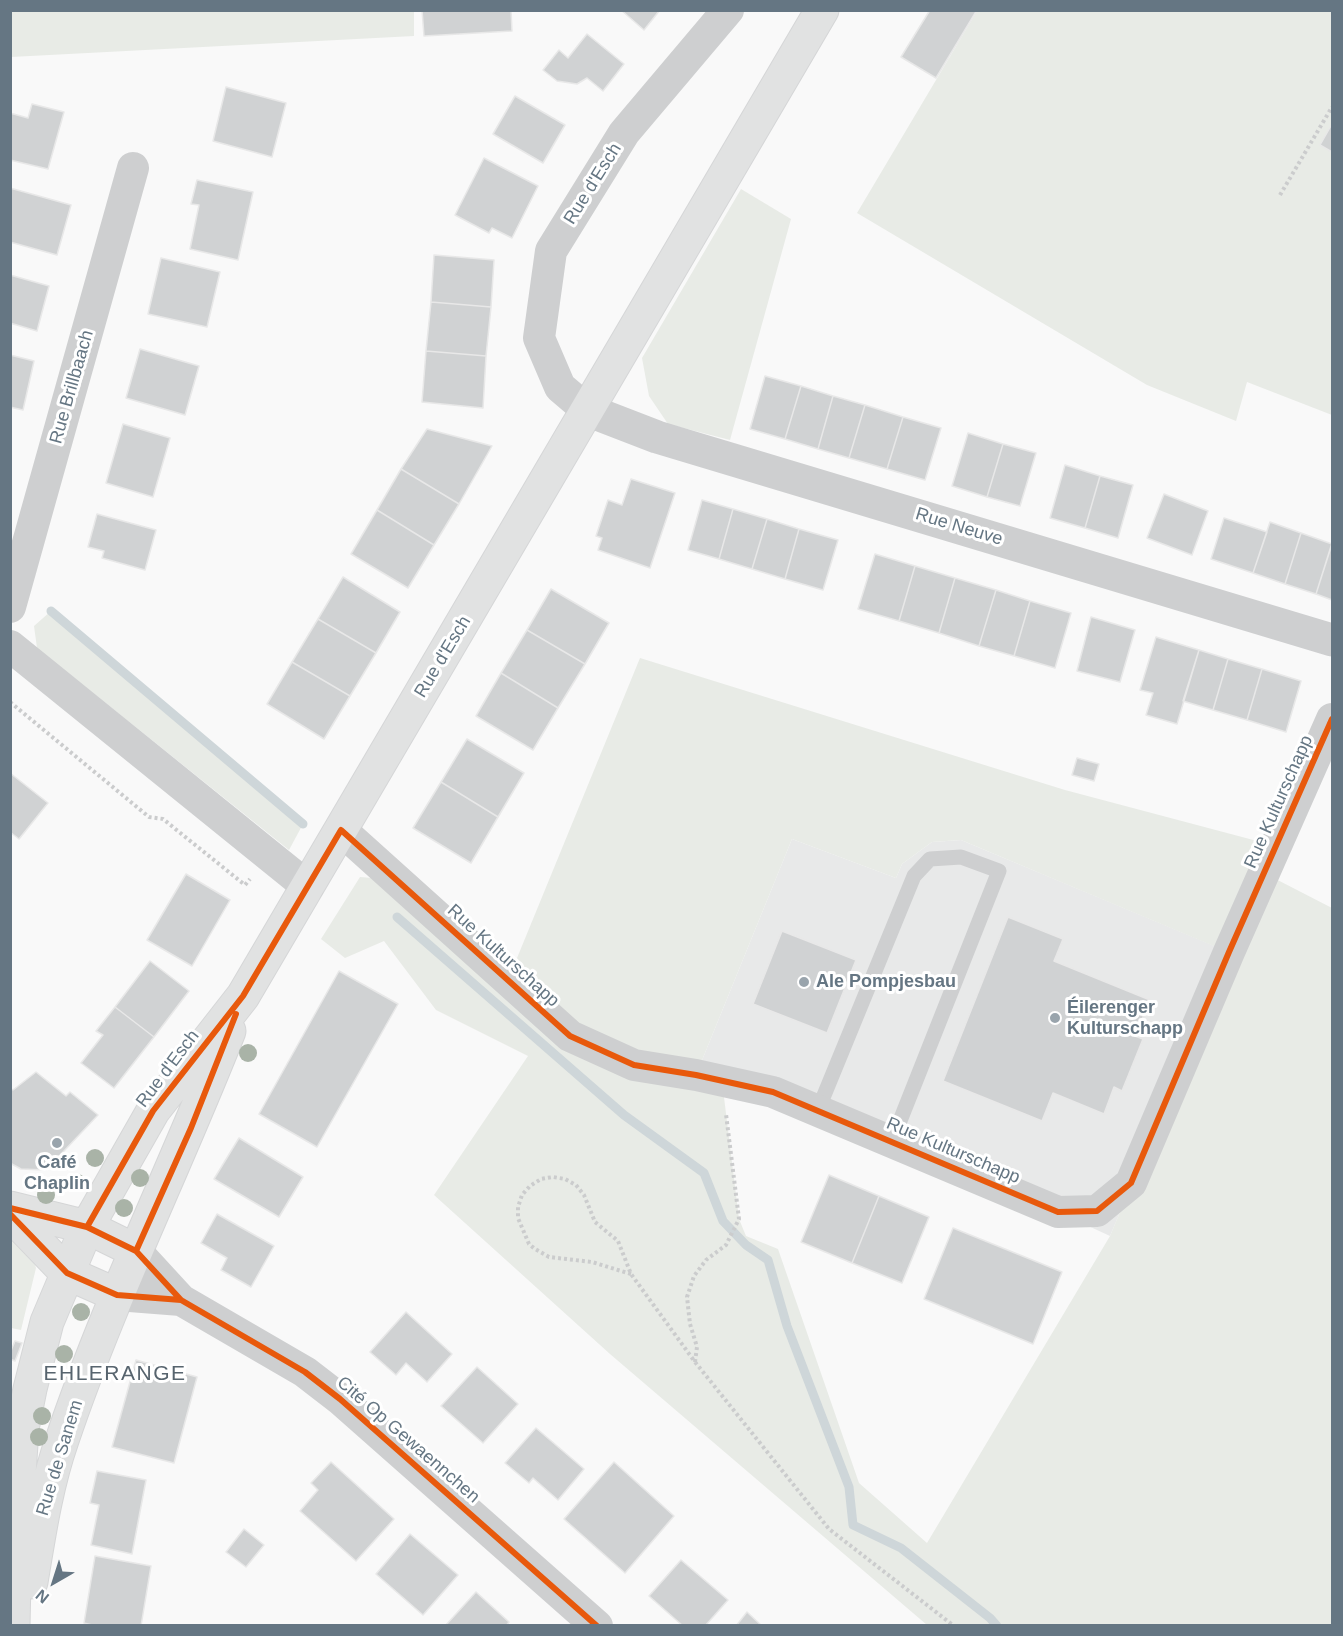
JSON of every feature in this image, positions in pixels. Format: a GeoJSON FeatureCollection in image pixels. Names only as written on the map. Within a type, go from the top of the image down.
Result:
{"type":"FeatureCollection","features":[{"type":"Feature","properties":{"kind":"main road","name":"Rue d'Esch"},"geometry":{"type":"LineString","coordinates":[[67,1273],[87,1227],[153,1111],[243,996],[822,10]]}},
{"type":"Feature","properties":{"kind":"main road","name":"Rue d'Esch"},"geometry":{"type":"LineString","coordinates":[[117,1295],[191,1128],[243,996]]}},
{"type":"Feature","properties":{"kind":"main road"},"geometry":{"type":"LineString","coordinates":[[10,1208],[87,1227],[136,1251]]}},
{"type":"Feature","properties":{"kind":"main road"},"geometry":{"type":"LineString","coordinates":[[10,1214],[67,1273],[117,1295]]}},
{"type":"Feature","properties":{"kind":"main road","name":"Rue de Sanem"},"geometry":{"type":"LineString","coordinates":[[14,1626],[15,1534],[22,1429],[47,1322],[67,1273]]}},
{"type":"Feature","properties":{"kind":"main road","name":"Rue de Sanem"},"geometry":{"type":"LineString","coordinates":[[23,1626],[43,1508],[61,1441],[117,1295]]}},
{"type":"Feature","properties":{"kind":"street","name":"Rue d'Esch"},"geometry":{"type":"LineString","coordinates":[[587,410],[560,387],[539,338],[551,251],[624,133],[728,10]]}},
{"type":"Feature","properties":{"kind":"street","name":"Rue Brillbaach"},"geometry":{"type":"LineString","coordinates":[[10,607],[133,168]]}},
{"type":"Feature","properties":{"kind":"street","name":"Rue Neuve"},"geometry":{"type":"LineString","coordinates":[[587,410],[657,437],[1332,640]]}},
{"type":"Feature","properties":{"kind":"street"},"geometry":{"type":"LineString","coordinates":[[10,646],[308,886]]}},
{"type":"Feature","properties":{"kind":"street","name":"Rue Kulturschapp"},"geometry":{"type":"LineString","coordinates":[[341,830],[570,1036],[634,1065],[773,1092],[1058,1212],[1097,1211],[1131,1183],[1228,952],[1332,719]]}},
{"type":"Feature","properties":{"kind":"street","name":"Cité Op Gewaennchen"},"geometry":{"type":"LineString","coordinates":[[136,1251],[181,1300],[305,1372],[340,1399],[597,1626]]}},
{"type":"Feature","properties":{"kind":"street","name":"Cité Op Gewaennchen"},"geometry":{"type":"LineString","coordinates":[[117,1295],[181,1300]]}},
{"type":"Feature","properties":{"kind":"lane"},"geometry":{"type":"LineString","coordinates":[[819,1110],[914,876],[930,859],[962,857],[999,871],[892,1141]]}},
{"type":"Feature","properties":{"kind":"path"},"geometry":{"type":"LineString","coordinates":[[1280,195],[1332,107]]}},
{"type":"Feature","properties":{"kind":"path"},"geometry":{"type":"LineString","coordinates":[[10,702],[148,818],[163,819],[245,885],[270,856]]}},
{"type":"Feature","properties":{"kind":"path"},"geometry":{"type":"LineString","coordinates":[[695,1362],[697,1347],[690,1324],[687,1297],[694,1276],[706,1260],[726,1245],[739,1219],[722,1081]]}},
{"type":"Feature","properties":{"kind":"path"},"geometry":{"type":"LineString","coordinates":[[631,1274],[592,1262],[549,1257],[528,1244],[518,1218],[518,1207],[522,1195],[530,1186],[547,1178],[565,1179],[576,1185],[584,1195],[596,1222],[618,1241],[631,1274],[695,1362],[829,1529],[954,1626]]}},
{"type":"Feature","properties":{"kind":"shaded area"},"geometry":{"type":"Polygon","coordinates":[[[10,11],[414,11],[414,36],[11,57],[10,11]]]}},
{"type":"Feature","properties":{"kind":"shaded area"},"geometry":{"type":"Polygon","coordinates":[[[977,11],[1332,11],[1332,415],[1247,382],[1236,421],[1147,385],[857,213],[977,11]]]}},
{"type":"Feature","properties":{"kind":"shaded area"},"geometry":{"type":"Polygon","coordinates":[[[741,189],[791,219],[730,440],[668,424],[649,396],[642,358],[741,189]]]}},
{"type":"Feature","properties":{"kind":"shaded area"},"geometry":{"type":"Polygon","coordinates":[[[51,611],[303,824],[289,850],[37,648],[34,626],[51,611]]]}},
{"type":"Feature","properties":{"kind":"shaded area"},"geometry":{"type":"Polygon","coordinates":[[[640,658],[1065,790],[1276,846],[1264,873],[1332,908],[1332,1625],[927,1625],[610,1354],[434,1195],[528,1056],[436,1010],[384,941],[345,958],[321,939],[360,877],[396,880],[508,980],[640,658]],[[792,839],[696,1075],[722,1081],[739,1219],[746,1236],[778,1249],[859,1483],[927,1543],[1110,1236],[1228,952],[961,840],[932,842],[902,864],[896,878],[792,839]]]}},
{"type":"Feature","properties":{"kind":"shaded area"},"geometry":{"type":"Polygon","coordinates":[[[792,839],[896,878],[902,864],[932,842],[961,840],[1229,952],[1110,1236],[1058,1212],[696,1075],[792,839]]]}},
{"type":"Feature","properties":{"kind":"shaded area"},"geometry":{"type":"Polygon","coordinates":[[[10,1238],[30,1249],[36,1268],[21,1330],[11,1328],[10,1238]]]}},
{"type":"Feature","properties":{"kind":"building"},"geometry":{"type":"Polygon","coordinates":[[[422,10],[511,10],[512,31],[424,36],[422,10]]]}},
{"type":"Feature","properties":{"kind":"building"},"geometry":{"type":"Polygon","coordinates":[[[621,10],[660,10],[644,30],[621,10]]]}},
{"type":"Feature","properties":{"kind":"building"},"geometry":{"type":"Polygon","coordinates":[[[930,10],[977,10],[936,78],[901,57],[930,10]]]}},
{"type":"Feature","properties":{"kind":"building"},"geometry":{"type":"Polygon","coordinates":[[[587,34],[624,64],[603,91],[587,78],[577,84],[557,81],[543,70],[559,50],[568,58],[587,34]]]}},
{"type":"Feature","properties":{"kind":"building"},"geometry":{"type":"Polygon","coordinates":[[[226,87],[286,103],[272,157],[213,141],[226,87]]]}},
{"type":"Feature","properties":{"kind":"building"},"geometry":{"type":"Polygon","coordinates":[[[515,96],[565,125],[543,163],[493,134],[515,96]]]}},
{"type":"Feature","properties":{"kind":"building"},"geometry":{"type":"Polygon","coordinates":[[[32,104],[64,112],[48,169],[10,160],[10,113],[28,118],[32,104]]]}},
{"type":"Feature","properties":{"kind":"building"},"geometry":{"type":"Polygon","coordinates":[[[1332,124],[1332,152],[1320,145],[1332,124]]]}},
{"type":"Feature","properties":{"kind":"building"},"geometry":{"type":"Polygon","coordinates":[[[484,158],[538,186],[512,238],[492,228],[489,233],[455,215],[484,158]]]}},
{"type":"Feature","properties":{"kind":"building"},"geometry":{"type":"Polygon","coordinates":[[[197,180],[253,192],[238,260],[190,249],[199,205],[191,204],[197,180]]]}},
{"type":"Feature","properties":{"kind":"building"},"geometry":{"type":"Polygon","coordinates":[[[10,188],[71,205],[57,255],[10,242],[10,188]]]}},
{"type":"Feature","properties":{"kind":"building"},"geometry":{"type":"Polygon","coordinates":[[[434,255],[494,260],[491,307],[431,302],[434,255]]]}},
{"type":"Feature","properties":{"kind":"building"},"geometry":{"type":"Polygon","coordinates":[[[161,258],[220,272],[207,327],[148,314],[161,258]]]}},
{"type":"Feature","properties":{"kind":"building"},"geometry":{"type":"Polygon","coordinates":[[[10,275],[49,286],[37,331],[10,323],[10,275]]]}},
{"type":"Feature","properties":{"kind":"building"},"geometry":{"type":"Polygon","coordinates":[[[431,302],[491,307],[486,356],[426,351],[431,302]]]}},
{"type":"Feature","properties":{"kind":"building"},"geometry":{"type":"Polygon","coordinates":[[[140,349],[199,366],[185,415],[126,398],[140,349]]]}},
{"type":"Feature","properties":{"kind":"building"},"geometry":{"type":"Polygon","coordinates":[[[426,351],[486,356],[483,408],[422,402],[426,351]]]}},
{"type":"Feature","properties":{"kind":"building"},"geometry":{"type":"Polygon","coordinates":[[[10,355],[34,361],[23,410],[10,407],[10,355]]]}},
{"type":"Feature","properties":{"kind":"building"},"geometry":{"type":"Polygon","coordinates":[[[765,376],[801,386],[785,439],[750,429],[765,376]]]}},
{"type":"Feature","properties":{"kind":"building"},"geometry":{"type":"Polygon","coordinates":[[[801,386],[833,396],[818,449],[785,439],[801,386]]]}},
{"type":"Feature","properties":{"kind":"building"},"geometry":{"type":"Polygon","coordinates":[[[833,396],[865,405],[849,458],[818,449],[833,396]]]}},
{"type":"Feature","properties":{"kind":"building"},"geometry":{"type":"Polygon","coordinates":[[[865,405],[903,417],[887,469],[849,458],[865,405]]]}},
{"type":"Feature","properties":{"kind":"building"},"geometry":{"type":"Polygon","coordinates":[[[903,417],[941,428],[925,480],[887,469],[903,417]]]}},
{"type":"Feature","properties":{"kind":"building"},"geometry":{"type":"Polygon","coordinates":[[[123,424],[170,438],[153,497],[106,483],[123,424]]]}},
{"type":"Feature","properties":{"kind":"building"},"geometry":{"type":"Polygon","coordinates":[[[427,429],[492,446],[459,504],[401,469],[427,429]]]}},
{"type":"Feature","properties":{"kind":"building"},"geometry":{"type":"Polygon","coordinates":[[[968,433],[1003,444],[987,497],[952,486],[968,433]]]}},
{"type":"Feature","properties":{"kind":"building"},"geometry":{"type":"Polygon","coordinates":[[[1003,444],[1036,453],[1020,506],[987,497],[1003,444]]]}},
{"type":"Feature","properties":{"kind":"building"},"geometry":{"type":"Polygon","coordinates":[[[1065,465],[1100,476],[1085,528],[1050,518],[1065,465]]]}},
{"type":"Feature","properties":{"kind":"building"},"geometry":{"type":"Polygon","coordinates":[[[401,469],[459,504],[434,545],[377,510],[401,469]]]}},
{"type":"Feature","properties":{"kind":"building"},"geometry":{"type":"Polygon","coordinates":[[[1100,476],[1133,485],[1118,538],[1085,528],[1100,476]]]}},
{"type":"Feature","properties":{"kind":"building"},"geometry":{"type":"Polygon","coordinates":[[[631,479],[675,493],[650,568],[598,550],[602,538],[596,536],[608,500],[622,505],[631,479]]]}},
{"type":"Feature","properties":{"kind":"building"},"geometry":{"type":"Polygon","coordinates":[[[1164,494],[1208,511],[1192,555],[1147,538],[1164,494]]]}},
{"type":"Feature","properties":{"kind":"building"},"geometry":{"type":"Polygon","coordinates":[[[702,500],[733,509],[719,559],[688,550],[702,500]]]}},
{"type":"Feature","properties":{"kind":"building"},"geometry":{"type":"Polygon","coordinates":[[[733,509],[767,519],[752,569],[719,559],[733,509]]]}},
{"type":"Feature","properties":{"kind":"building"},"geometry":{"type":"Polygon","coordinates":[[[377,510],[434,545],[408,588],[351,554],[377,510]]]}},
{"type":"Feature","properties":{"kind":"building"},"geometry":{"type":"Polygon","coordinates":[[[97,514],[156,530],[145,570],[102,558],[104,551],[88,547],[97,514]]]}},
{"type":"Feature","properties":{"kind":"building"},"geometry":{"type":"Polygon","coordinates":[[[1224,518],[1267,532],[1253,573],[1211,559],[1224,518]]]}},
{"type":"Feature","properties":{"kind":"building"},"geometry":{"type":"Polygon","coordinates":[[[767,519],[799,529],[785,579],[752,569],[767,519]]]}},
{"type":"Feature","properties":{"kind":"building"},"geometry":{"type":"Polygon","coordinates":[[[1270,522],[1301,533],[1285,584],[1253,573],[1270,522]]]}},
{"type":"Feature","properties":{"kind":"building"},"geometry":{"type":"Polygon","coordinates":[[[799,529],[838,540],[823,590],[785,579],[799,529]]]}},
{"type":"Feature","properties":{"kind":"building"},"geometry":{"type":"Polygon","coordinates":[[[1301,533],[1332,544],[1316,594],[1285,584],[1301,533]]]}},
{"type":"Feature","properties":{"kind":"building"},"geometry":{"type":"Polygon","coordinates":[[[1332,543],[1332,600],[1316,594],[1332,543]]]}},
{"type":"Feature","properties":{"kind":"building"},"geometry":{"type":"Polygon","coordinates":[[[875,554],[915,566],[899,621],[858,609],[875,554]]]}},
{"type":"Feature","properties":{"kind":"building"},"geometry":{"type":"Polygon","coordinates":[[[915,566],[955,578],[939,633],[899,621],[915,566]]]}},
{"type":"Feature","properties":{"kind":"building"},"geometry":{"type":"Polygon","coordinates":[[[343,577],[400,612],[376,653],[318,619],[343,577]]]}},
{"type":"Feature","properties":{"kind":"building"},"geometry":{"type":"Polygon","coordinates":[[[955,578],[996,590],[979,646],[939,633],[955,578]]]}},
{"type":"Feature","properties":{"kind":"building"},"geometry":{"type":"Polygon","coordinates":[[[551,589],[609,623],[585,664],[527,630],[551,589]]]}},
{"type":"Feature","properties":{"kind":"building"},"geometry":{"type":"Polygon","coordinates":[[[996,590],[1030,601],[1014,656],[979,646],[996,590]]]}},
{"type":"Feature","properties":{"kind":"building"},"geometry":{"type":"Polygon","coordinates":[[[1030,601],[1071,613],[1055,668],[1014,656],[1030,601]]]}},
{"type":"Feature","properties":{"kind":"building"},"geometry":{"type":"Polygon","coordinates":[[[1091,617],[1135,630],[1120,682],[1077,671],[1091,617]]]}},
{"type":"Feature","properties":{"kind":"building"},"geometry":{"type":"Polygon","coordinates":[[[318,619],[376,653],[350,696],[292,662],[318,619]]]}},
{"type":"Feature","properties":{"kind":"building"},"geometry":{"type":"Polygon","coordinates":[[[527,630],[585,664],[558,708],[501,673],[527,630]]]}},
{"type":"Feature","properties":{"kind":"building"},"geometry":{"type":"Polygon","coordinates":[[[1156,637],[1199,650],[1177,724],[1146,715],[1153,693],[1140,690],[1156,637]]]}},
{"type":"Feature","properties":{"kind":"building"},"geometry":{"type":"Polygon","coordinates":[[[1199,650],[1228,659],[1213,710],[1183,701],[1199,650]]]}},
{"type":"Feature","properties":{"kind":"building"},"geometry":{"type":"Polygon","coordinates":[[[1228,659],[1262,669],[1247,720],[1213,710],[1228,659]]]}},
{"type":"Feature","properties":{"kind":"building"},"geometry":{"type":"Polygon","coordinates":[[[292,662],[350,696],[324,739],[267,704],[292,662]]]}},
{"type":"Feature","properties":{"kind":"building"},"geometry":{"type":"Polygon","coordinates":[[[1262,669],[1301,681],[1286,732],[1247,720],[1262,669]]]}},
{"type":"Feature","properties":{"kind":"building"},"geometry":{"type":"Polygon","coordinates":[[[501,673],[558,708],[533,750],[476,716],[501,673]]]}},
{"type":"Feature","properties":{"kind":"building"},"geometry":{"type":"Polygon","coordinates":[[[467,739],[524,773],[498,817],[441,782],[467,739]]]}},
{"type":"Feature","properties":{"kind":"building"},"geometry":{"type":"Polygon","coordinates":[[[1077,758],[1099,764],[1094,781],[1072,775],[1077,758]]]}},
{"type":"Feature","properties":{"kind":"building"},"geometry":{"type":"Polygon","coordinates":[[[10,773],[48,803],[19,839],[10,832],[10,773]]]}},
{"type":"Feature","properties":{"kind":"building"},"geometry":{"type":"Polygon","coordinates":[[[441,782],[498,817],[471,863],[413,828],[441,782]]]}},
{"type":"Feature","properties":{"kind":"building"},"geometry":{"type":"Polygon","coordinates":[[[186,874],[230,900],[192,966],[147,940],[186,874]]]}},
{"type":"Feature","properties":{"kind":"building","name":"Éilerenger Kulturschapp"},"geometry":{"type":"Polygon","coordinates":[[[1008,917],[1063,939],[1054,961],[1150,1000],[1135,1036],[1143,1039],[1122,1091],[1114,1087],[1104,1114],[1053,1093],[1042,1121],[943,1081],[1008,917]]]}},
{"type":"Feature","properties":{"kind":"building","name":"Ale Pompjesbau"},"geometry":{"type":"Polygon","coordinates":[[[782,931],[856,960],[827,1033],[753,1004],[782,931]]]}},
{"type":"Feature","properties":{"kind":"building"},"geometry":{"type":"Polygon","coordinates":[[[150,961],[189,991],[154,1037],[115,1007],[150,961]]]}},
{"type":"Feature","properties":{"kind":"building"},"geometry":{"type":"Polygon","coordinates":[[[339,971],[398,1004],[317,1147],[259,1114],[339,971]]]}},
{"type":"Feature","properties":{"kind":"building"},"geometry":{"type":"Polygon","coordinates":[[[115,1007],[154,1037],[114,1088],[81,1063],[103,1035],[96,1031],[115,1007]]]}},
{"type":"Feature","properties":{"kind":"building"},"geometry":{"type":"Polygon","coordinates":[[[36,1072],[66,1096],[70,1092],[98,1115],[46,1170],[21,1169],[10,1163],[10,1088],[13,1090],[36,1072]]]}},
{"type":"Feature","properties":{"kind":"building"},"geometry":{"type":"Polygon","coordinates":[[[239,1138],[303,1177],[279,1217],[214,1179],[239,1138]]]}},
{"type":"Feature","properties":{"kind":"building"},"geometry":{"type":"Polygon","coordinates":[[[829,1175],[879,1196],[852,1263],[801,1242],[829,1175]]]}},
{"type":"Feature","properties":{"kind":"building"},"geometry":{"type":"Polygon","coordinates":[[[879,1196],[929,1217],[902,1283],[852,1263],[879,1196]]]}},
{"type":"Feature","properties":{"kind":"building"},"geometry":{"type":"Polygon","coordinates":[[[217,1214],[274,1246],[251,1287],[221,1270],[227,1258],[201,1243],[217,1214]]]}},
{"type":"Feature","properties":{"kind":"building"},"geometry":{"type":"Polygon","coordinates":[[[953,1228],[1062,1272],[1033,1344],[924,1299],[953,1228]]]}},
{"type":"Feature","properties":{"kind":"building"},"geometry":{"type":"Polygon","coordinates":[[[406,1312],[452,1354],[427,1382],[406,1363],[396,1375],[370,1352],[406,1312]]]}},
{"type":"Feature","properties":{"kind":"building"},"geometry":{"type":"Polygon","coordinates":[[[15,1341],[22,1343],[15,1361],[10,1359],[10,1353],[15,1341]]]}},
{"type":"Feature","properties":{"kind":"building"},"geometry":{"type":"Polygon","coordinates":[[[136,1360],[197,1377],[174,1463],[112,1447],[136,1360]]]}},
{"type":"Feature","properties":{"kind":"building"},"geometry":{"type":"Polygon","coordinates":[[[477,1367],[518,1404],[483,1443],[441,1406],[477,1367]]]}},
{"type":"Feature","properties":{"kind":"building"},"geometry":{"type":"Polygon","coordinates":[[[536,1428],[584,1469],[558,1500],[533,1478],[529,1483],[505,1463],[536,1428]]]}},
{"type":"Feature","properties":{"kind":"building"},"geometry":{"type":"Polygon","coordinates":[[[331,1462],[394,1519],[356,1561],[300,1511],[318,1490],[311,1483],[331,1462]]]}},
{"type":"Feature","properties":{"kind":"building"},"geometry":{"type":"Polygon","coordinates":[[[614,1462],[674,1516],[625,1573],[564,1519],[614,1462]]]}},
{"type":"Feature","properties":{"kind":"building"},"geometry":{"type":"Polygon","coordinates":[[[97,1471],[146,1480],[132,1554],[91,1545],[99,1505],[90,1503],[97,1471]]]}},
{"type":"Feature","properties":{"kind":"building"},"geometry":{"type":"Polygon","coordinates":[[[244,1529],[264,1545],[246,1567],[226,1552],[244,1529]]]}},
{"type":"Feature","properties":{"kind":"building"},"geometry":{"type":"Polygon","coordinates":[[[410,1534],[458,1575],[423,1615],[376,1574],[410,1534]]]}},
{"type":"Feature","properties":{"kind":"building"},"geometry":{"type":"Polygon","coordinates":[[[95,1556],[151,1566],[141,1626],[96,1626],[84,1623],[95,1556]]]}},
{"type":"Feature","properties":{"kind":"building"},"geometry":{"type":"Polygon","coordinates":[[[681,1560],[728,1600],[705,1626],[683,1626],[649,1596],[681,1560]]]}},
{"type":"Feature","properties":{"kind":"building"},"geometry":{"type":"Polygon","coordinates":[[[476,1592],[509,1622],[506,1626],[445,1626],[476,1592]]]}},
{"type":"Feature","properties":{"kind":"building"},"geometry":{"type":"Polygon","coordinates":[[[747,1612],[762,1626],[736,1626],[747,1612]]]}},
{"type":"Feature","properties":{"kind":"waterway"},"geometry":{"type":"LineString","coordinates":[[51,611],[303,824]]}},
{"type":"Feature","properties":{"kind":"waterway"},"geometry":{"type":"LineString","coordinates":[[397,917],[624,1115],[704,1173],[723,1221],[746,1245],[768,1260],[787,1326],[849,1487],[853,1525],[901,1548],[997,1626]]}},
{"type":"Feature","properties":{"kind":"cycle path"},"geometry":{"type":"LineString","coordinates":[[87,1227],[153,1111],[243,996],[341,830],[570,1036],[634,1065],[696,1075],[773,1092],[1058,1212],[1097,1211],[1131,1183],[1229,952],[1332,719]]}},
{"type":"Feature","properties":{"kind":"cycle path"},"geometry":{"type":"LineString","coordinates":[[136,1251],[191,1128],[236,1014]]}},
{"type":"Feature","properties":{"kind":"cycle path"},"geometry":{"type":"LineString","coordinates":[[10,1208],[87,1227],[136,1251],[181,1300],[305,1372],[340,1399],[597,1626]]}},
{"type":"Feature","properties":{"kind":"cycle path"},"geometry":{"type":"LineString","coordinates":[[10,1214],[67,1273],[117,1295],[181,1300]]}},
{"type":"Feature","properties":{"kind":"place","name":"Ale Pompjesbau"},"geometry":{"type":"Point","coordinates":[804,982]}},
{"type":"Feature","properties":{"kind":"place","name":"Éilerenger Kulturschapp"},"geometry":{"type":"Point","coordinates":[1055,1018]}},
{"type":"Feature","properties":{"kind":"place","name":"Café Chaplin"},"geometry":{"type":"Point","coordinates":[57,1143]}},
{"type":"Feature","properties":{"kind":"district","name":"EHLERANGE"},"geometry":{"type":"Point","coordinates":[115,1374]}}]}
